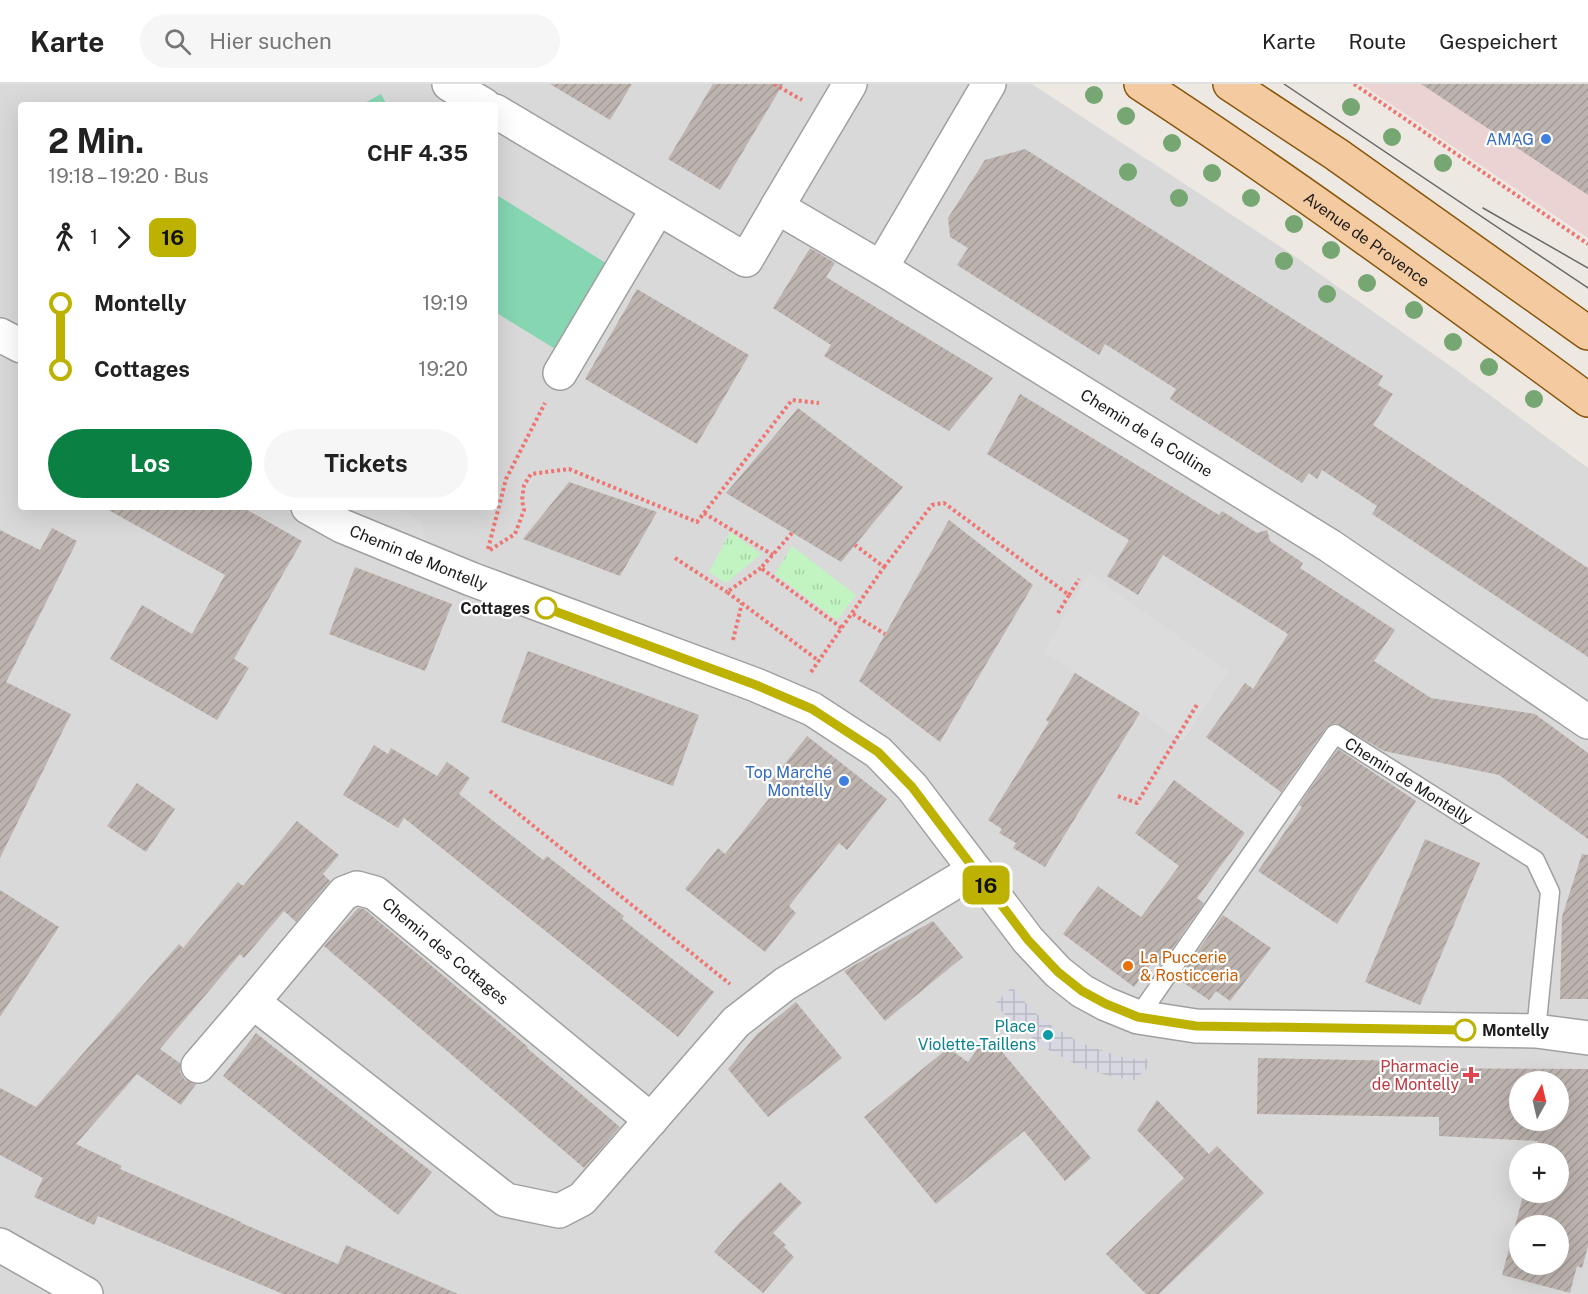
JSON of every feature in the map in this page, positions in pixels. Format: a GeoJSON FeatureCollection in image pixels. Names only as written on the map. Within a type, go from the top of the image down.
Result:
{"type":"FeatureCollection","features":[{"type":"Feature","properties":{"kind":"main road","name":"Avenue de Provence"},"geometry":{"type":"LineString","coordinates":[[1141,84],[1240,148],[1437,288],[1588,400]]}},
{"type":"Feature","properties":{"kind":"main road"},"geometry":{"type":"LineString","coordinates":[[1230,84],[1336,154],[1588,333]]}},
{"type":"Feature","properties":{"kind":"street"},"geometry":{"type":"LineString","coordinates":[[449,84],[479,102]]}},
{"type":"Feature","properties":{"kind":"street"},"geometry":{"type":"LineString","coordinates":[[498,113],[746,260],[850,84]]}},
{"type":"Feature","properties":{"kind":"street"},"geometry":{"type":"LineString","coordinates":[[881,268],[989,84]]}},
{"type":"Feature","properties":{"kind":"street","name":"Chemin de la Colline"},"geometry":{"type":"LineString","coordinates":[[777,207],[881,268],[1330,546],[1588,722]]}},
{"type":"Feature","properties":{"kind":"street"},"geometry":{"type":"LineString","coordinates":[[560,373],[658,208]]}},
{"type":"Feature","properties":{"kind":"street"},"geometry":{"type":"LineString","coordinates":[[0,335],[18,344]]}},
{"type":"Feature","properties":{"kind":"street","name":"Chemin de Montelly"},"geometry":{"type":"LineString","coordinates":[[313,510],[342,526],[471,579],[756,685],[812,709],[878,752],[912,787],[1028,940],[1058,972],[1082,991],[1138,1017],[1196,1026],[1536,1031],[1588,1038]]}},
{"type":"Feature","properties":{"kind":"street"},"geometry":{"type":"LineString","coordinates":[[253,1002],[506,1200],[559,1211],[582,1199],[736,1022],[785,984],[975,870]]}},
{"type":"Feature","properties":{"kind":"street","name":"Chemin des Cottages"},"geometry":{"type":"LineString","coordinates":[[198,1066],[344,893],[357,888],[375,893],[651,1120]]}},
{"type":"Feature","properties":{"kind":"street"},"geometry":{"type":"LineString","coordinates":[[0,1245],[86,1294]]}},
{"type":"Feature","properties":{"kind":"lane","name":"Chemin de Montelly"},"geometry":{"type":"LineString","coordinates":[[1138,1017],[1335,734],[1535,860],[1550,892],[1536,1031]]}},
{"type":"Feature","properties":{"kind":"path"},"geometry":{"type":"LineString","coordinates":[[1354,84],[1588,244]]}},
{"type":"Feature","properties":{"kind":"path"},"geometry":{"type":"LineString","coordinates":[[498,510],[506,479],[560,373]]}},
{"type":"Feature","properties":{"kind":"path"},"geometry":{"type":"LineString","coordinates":[[498,510],[487,552],[515,534],[524,510],[522,501],[524,485],[531,474],[569,469],[697,522],[792,400],[819,403]]}},
{"type":"Feature","properties":{"kind":"path"},"geometry":{"type":"LineString","coordinates":[[809,675],[884,567],[932,505],[944,503],[1069,595]]}},
{"type":"Feature","properties":{"kind":"path"},"geometry":{"type":"LineString","coordinates":[[704,513],[773,555]]}},
{"type":"Feature","properties":{"kind":"path"},"geometry":{"type":"LineString","coordinates":[[727,592],[761,568],[792,533]]}},
{"type":"Feature","properties":{"kind":"path"},"geometry":{"type":"LineString","coordinates":[[855,546],[884,567]]}},
{"type":"Feature","properties":{"kind":"path"},"geometry":{"type":"LineString","coordinates":[[675,558],[727,592],[819,661]]}},
{"type":"Feature","properties":{"kind":"path"},"geometry":{"type":"LineString","coordinates":[[761,568],[843,629]]}},
{"type":"Feature","properties":{"kind":"path"},"geometry":{"type":"LineString","coordinates":[[1058,613],[1079,579]]}},
{"type":"Feature","properties":{"kind":"path"},"geometry":{"type":"LineString","coordinates":[[732,644],[742,603]]}},
{"type":"Feature","properties":{"kind":"path"},"geometry":{"type":"LineString","coordinates":[[852,614],[885,634]]}},
{"type":"Feature","properties":{"kind":"path"},"geometry":{"type":"LineString","coordinates":[[1118,796],[1137,803],[1198,703]]}},
{"type":"Feature","properties":{"kind":"path"},"geometry":{"type":"LineString","coordinates":[[490,790],[757,1005]]}},
{"type":"Feature","properties":{"kind":"shaded area"},"geometry":{"type":"Polygon","coordinates":[[[0,84],[1032,84],[1287,251],[1456,370],[1588,468],[1588,1294],[0,1294],[0,84]]]}},
{"type":"Feature","properties":{"kind":"shaded area"},"geometry":{"type":"Polygon","coordinates":[[[1361,84],[1588,84],[1588,238],[1361,84]]]}},
{"type":"Feature","properties":{"kind":"shaded area"},"geometry":{"type":"Polygon","coordinates":[[[351,510],[401,510],[421,520],[425,540],[413,543],[351,510]]]}},
{"type":"Feature","properties":{"kind":"shaded area"},"geometry":{"type":"Polygon","coordinates":[[[1089,573],[1228,671],[1183,741],[1044,652],[1089,573]]]}},
{"type":"Feature","properties":{"kind":"shaded area","name":"Place Violette-Taillens"},"geometry":{"type":"Polygon","coordinates":[[[1012,987],[1031,1009],[1050,1025],[1081,1043],[1103,1051],[1129,1059],[1148,1059],[1147,1068],[1135,1080],[1113,1077],[1083,1068],[1047,1049],[1018,1028],[995,1004],[1012,987]]]}},
{"type":"Feature","properties":{"kind":"green space"},"geometry":{"type":"Polygon","coordinates":[[[381,94],[385,102],[366,102],[381,94]]]}},
{"type":"Feature","properties":{"kind":"green space"},"geometry":{"type":"Polygon","coordinates":[[[498,196],[609,265],[557,350],[498,314],[498,196]]]}},
{"type":"Feature","properties":{"kind":"green space"},"geometry":{"type":"Polygon","coordinates":[[[730,532],[761,554],[726,583],[709,572],[730,532]]]}},
{"type":"Feature","properties":{"kind":"green space"},"geometry":{"type":"Polygon","coordinates":[[[792,546],[856,595],[837,620],[775,574],[792,546]]]}},
{"type":"Feature","properties":{"kind":"building"},"geometry":{"type":"Polygon","coordinates":[[[550,84],[632,84],[610,120],[550,84]]]}},
{"type":"Feature","properties":{"kind":"building"},"geometry":{"type":"Polygon","coordinates":[[[713,84],[783,84],[720,190],[668,159],[713,84]]]}},
{"type":"Feature","properties":{"kind":"building","name":"AMAG"},"geometry":{"type":"Polygon","coordinates":[[[1421,84],[1588,84],[1588,195],[1421,84]]]}},
{"type":"Feature","properties":{"kind":"building"},"geometry":{"type":"Polygon","coordinates":[[[1025,149],[1383,376],[1378,385],[1393,394],[1373,425],[1588,568],[1588,657],[1372,514],[1377,506],[1322,470],[1317,479],[1309,473],[1302,483],[1170,399],[1176,389],[1105,344],[1099,355],[957,265],[968,248],[950,237],[948,218],[985,160],[1025,149]]]}},
{"type":"Feature","properties":{"kind":"building"},"geometry":{"type":"Polygon","coordinates":[[[810,248],[835,263],[826,277],[993,378],[949,431],[824,356],[831,345],[773,308],[810,248]]]}},
{"type":"Feature","properties":{"kind":"building"},"geometry":{"type":"Polygon","coordinates":[[[637,289],[749,355],[697,444],[585,379],[637,289]]]}},
{"type":"Feature","properties":{"kind":"building"},"geometry":{"type":"Polygon","coordinates":[[[1020,394],[1219,515],[1222,511],[1257,533],[1267,530],[1270,541],[1303,563],[1300,568],[1395,630],[1374,661],[1431,698],[1535,714],[1588,753],[1588,839],[1499,775],[1384,751],[1336,723],[1326,728],[1281,792],[1206,737],[1245,683],[1253,689],[1288,634],[1163,555],[1138,595],[1107,576],[1129,540],[987,454],[1020,394]]]}},
{"type":"Feature","properties":{"kind":"building"},"geometry":{"type":"Polygon","coordinates":[[[798,408],[903,487],[841,562],[726,493],[798,408]]]}},
{"type":"Feature","properties":{"kind":"building"},"geometry":{"type":"Polygon","coordinates":[[[569,482],[657,512],[620,576],[523,539],[569,482]]]}},
{"type":"Feature","properties":{"kind":"building"},"geometry":{"type":"Polygon","coordinates":[[[108,510],[247,510],[302,541],[234,659],[249,668],[217,720],[110,659],[142,605],[192,634],[225,575],[108,510]]]}},
{"type":"Feature","properties":{"kind":"building"},"geometry":{"type":"Polygon","coordinates":[[[949,520],[1033,585],[940,742],[859,681],[949,520]]]}},
{"type":"Feature","properties":{"kind":"building"},"geometry":{"type":"Polygon","coordinates":[[[52,528],[77,541],[6,682],[71,714],[0,858],[0,530],[40,550],[52,528]]]}},
{"type":"Feature","properties":{"kind":"building"},"geometry":{"type":"Polygon","coordinates":[[[355,567],[452,604],[425,671],[329,634],[355,567]]]}},
{"type":"Feature","properties":{"kind":"building"},"geometry":{"type":"Polygon","coordinates":[[[528,651],[699,715],[673,786],[501,722],[528,651]]]}},
{"type":"Feature","properties":{"kind":"building"},"geometry":{"type":"Polygon","coordinates":[[[1075,673],[1140,713],[1045,867],[1013,848],[1016,843],[999,833],[1002,829],[988,820],[1049,722],[1046,720],[1075,673]]]}},
{"type":"Feature","properties":{"kind":"building"},"geometry":{"type":"Polygon","coordinates":[[[807,736],[887,799],[847,850],[839,843],[789,906],[796,913],[765,952],[685,889],[718,848],[725,854],[775,791],[768,785],[807,736]]]}},
{"type":"Feature","properties":{"kind":"building"},"geometry":{"type":"Polygon","coordinates":[[[374,745],[388,754],[391,748],[437,776],[447,762],[470,778],[459,794],[543,860],[547,856],[624,916],[622,919],[714,992],[678,1037],[404,818],[398,828],[343,795],[374,745]]]}},
{"type":"Feature","properties":{"kind":"building"},"geometry":{"type":"Polygon","coordinates":[[[1338,749],[1416,801],[1337,924],[1258,871],[1302,807],[1299,805],[1338,749]]]}},
{"type":"Feature","properties":{"kind":"building"},"geometry":{"type":"Polygon","coordinates":[[[1174,780],[1245,833],[1197,898],[1204,903],[1160,966],[1153,961],[1134,987],[1063,934],[1098,886],[1141,917],[1179,866],[1135,833],[1174,780]]]}},
{"type":"Feature","properties":{"kind":"building"},"geometry":{"type":"Polygon","coordinates":[[[137,783],[175,809],[146,852],[107,826],[137,783]]]}},
{"type":"Feature","properties":{"kind":"building"},"geometry":{"type":"Polygon","coordinates":[[[297,821],[339,855],[323,874],[330,881],[296,922],[284,911],[244,958],[240,954],[160,1049],[180,1063],[180,1072],[185,1080],[196,1084],[181,1105],[137,1074],[76,1144],[122,1166],[120,1169],[338,1264],[346,1245],[458,1294],[283,1294],[98,1216],[94,1225],[34,1197],[43,1178],[0,1155],[0,1088],[36,1107],[179,944],[183,948],[238,882],[243,886],[297,821]]]}},
{"type":"Feature","properties":{"kind":"building"},"geometry":{"type":"Polygon","coordinates":[[[1425,839],[1480,863],[1420,1005],[1365,982],[1425,839]]]}},
{"type":"Feature","properties":{"kind":"building"},"geometry":{"type":"Polygon","coordinates":[[[1582,854],[1588,855],[1588,999],[1560,999],[1562,917],[1582,854]]]}},
{"type":"Feature","properties":{"kind":"building"},"geometry":{"type":"Polygon","coordinates":[[[0,890],[59,927],[0,1017],[0,890]]]}},
{"type":"Feature","properties":{"kind":"building"},"geometry":{"type":"Polygon","coordinates":[[[358,908],[364,909],[620,1127],[584,1168],[324,946],[358,908]]]}},
{"type":"Feature","properties":{"kind":"building"},"geometry":{"type":"Polygon","coordinates":[[[1223,915],[1271,948],[1230,1001],[1216,991],[1209,1000],[1178,979],[1223,915]]]}},
{"type":"Feature","properties":{"kind":"building"},"geometry":{"type":"Polygon","coordinates":[[[933,921],[963,957],[885,1021],[844,971],[933,921]]]}},
{"type":"Feature","properties":{"kind":"building"},"geometry":{"type":"Polygon","coordinates":[[[796,1002],[842,1058],[768,1117],[728,1069],[757,1034],[796,1002]]]}},
{"type":"Feature","properties":{"kind":"building"},"geometry":{"type":"Polygon","coordinates":[[[256,1033],[432,1172],[398,1215],[223,1076],[256,1033]]]}},
{"type":"Feature","properties":{"kind":"building"},"geometry":{"type":"Polygon","coordinates":[[[988,1035],[1091,1158],[1065,1181],[1024,1131],[936,1204],[864,1117],[948,1048],[968,1062],[988,1035]]]}},
{"type":"Feature","properties":{"kind":"building"},"geometry":{"type":"Polygon","coordinates":[[[1258,1058],[1406,1061],[1406,1068],[1588,1069],[1588,1246],[1582,1268],[1577,1266],[1570,1293],[1502,1275],[1509,1249],[1509,1275],[1569,1275],[1569,1215],[1518,1215],[1521,1203],[1569,1203],[1569,1143],[1439,1136],[1439,1117],[1257,1114],[1258,1058]]]}},
{"type":"Feature","properties":{"kind":"building"},"geometry":{"type":"Polygon","coordinates":[[[1157,1100],[1209,1154],[1217,1146],[1264,1193],[1159,1294],[1146,1294],[1106,1254],[1184,1178],[1137,1130],[1157,1100]]]}},
{"type":"Feature","properties":{"kind":"building"},"geometry":{"type":"Polygon","coordinates":[[[780,1182],[802,1203],[773,1233],[786,1245],[784,1247],[794,1257],[763,1293],[714,1252],[780,1182]]]}},
{"type":"Feature","properties":{"kind":"tram line"},"geometry":{"type":"LineString","coordinates":[[1284,84],[1588,288]]}},
{"type":"Feature","properties":{"kind":"tram line"},"geometry":{"type":"LineString","coordinates":[[1483,208],[1588,268]]}},
{"type":"Feature","properties":{"kind":"bus line","name":"16"},"geometry":{"type":"LineString","coordinates":[[546,608],[756,685],[812,709],[878,752],[912,787],[1028,940],[1058,972],[1082,991],[1106,1004],[1138,1017],[1196,1026],[1465,1030]]}},
{"type":"Feature","properties":{"kind":"place","name":"AMAG"},"geometry":{"type":"Point","coordinates":[1546,139]}},
{"type":"Feature","properties":{"kind":"place","name":"Cottages"},"geometry":{"type":"Point","coordinates":[546,608]}},
{"type":"Feature","properties":{"kind":"place","name":"Top Marché Montelly"},"geometry":{"type":"Point","coordinates":[844,781]}},
{"type":"Feature","properties":{"kind":"place","name":"La Puccerie & Rosticceria"},"geometry":{"type":"Point","coordinates":[1128,966]}},
{"type":"Feature","properties":{"kind":"place","name":"Montelly"},"geometry":{"type":"Point","coordinates":[1465,1030]}},
{"type":"Feature","properties":{"kind":"place","name":"Place Violette-Taillens"},"geometry":{"type":"Point","coordinates":[1048,1035]}},
{"type":"Feature","properties":{"kind":"place","name":"Pharmacie de Montelly"},"geometry":{"type":"Point","coordinates":[1471,1075]}}]}
